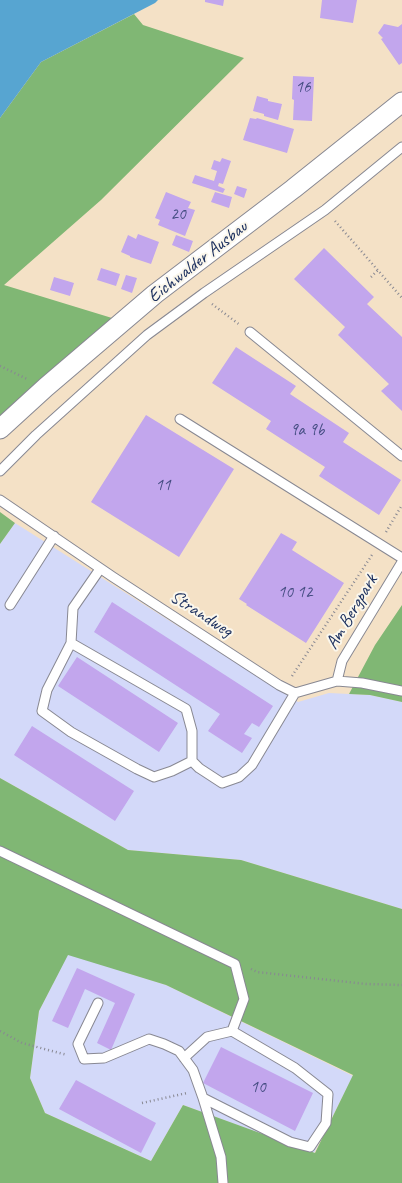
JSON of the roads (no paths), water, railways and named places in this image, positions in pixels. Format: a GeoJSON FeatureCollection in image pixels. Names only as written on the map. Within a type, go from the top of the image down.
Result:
{"type":"FeatureCollection","features":[{"type":"Feature","properties":{"kind":"street","name":"Eichwalder Ausbau"},"geometry":{"type":"LineString","coordinates":[[0,429],[46,387],[155,294],[293,189],[402,102]]}},
{"type":"Feature","properties":{"kind":"lane"},"geometry":{"type":"LineString","coordinates":[[0,471],[36,434],[147,334],[325,210],[402,147]]}},
{"type":"Feature","properties":{"kind":"lane"},"geometry":{"type":"LineString","coordinates":[[250,332],[402,456]]}},
{"type":"Feature","properties":{"kind":"lane"},"geometry":{"type":"LineString","coordinates":[[180,419],[402,558]]}},
{"type":"Feature","properties":{"kind":"lane","name":"Strandweg"},"geometry":{"type":"LineString","coordinates":[[0,500],[100,569],[295,692]]}},
{"type":"Feature","properties":{"kind":"lane"},"geometry":{"type":"LineString","coordinates":[[10,605],[54,536]]}},
{"type":"Feature","properties":{"kind":"lane","name":"Am Bergpark"},"geometry":{"type":"LineString","coordinates":[[337,681],[342,661],[402,562]]}},
{"type":"Feature","properties":{"kind":"lane"},"geometry":{"type":"LineString","coordinates":[[100,569],[73,608],[71,642],[47,690],[42,711],[71,732],[137,769],[154,776],[172,771],[192,761]]}},
{"type":"Feature","properties":{"kind":"lane"},"geometry":{"type":"LineString","coordinates":[[71,642],[186,709],[192,731],[192,761],[199,768],[222,783],[239,777],[252,765],[295,692],[337,681],[362,683],[402,691]]}},
{"type":"Feature","properties":{"kind":"lane"},"geometry":{"type":"LineString","coordinates":[[0,851],[235,964],[244,999],[232,1031]]}},
{"type":"Feature","properties":{"kind":"lane"},"geometry":{"type":"LineString","coordinates":[[98,1003],[78,1044],[84,1059],[104,1058],[148,1039],[179,1051],[193,1070],[202,1094],[221,1157],[223,1183]]}},
{"type":"Feature","properties":{"kind":"lane"},"geometry":{"type":"LineString","coordinates":[[184,1058],[207,1037],[232,1031],[295,1068],[328,1094],[326,1123],[310,1147],[290,1142],[202,1094]]}},
{"type":"Feature","properties":{"kind":"water"},"geometry":{"type":"Polygon","coordinates":[[[0,0],[158,0],[155,3],[41,62],[0,118],[0,0]]]}}]}
